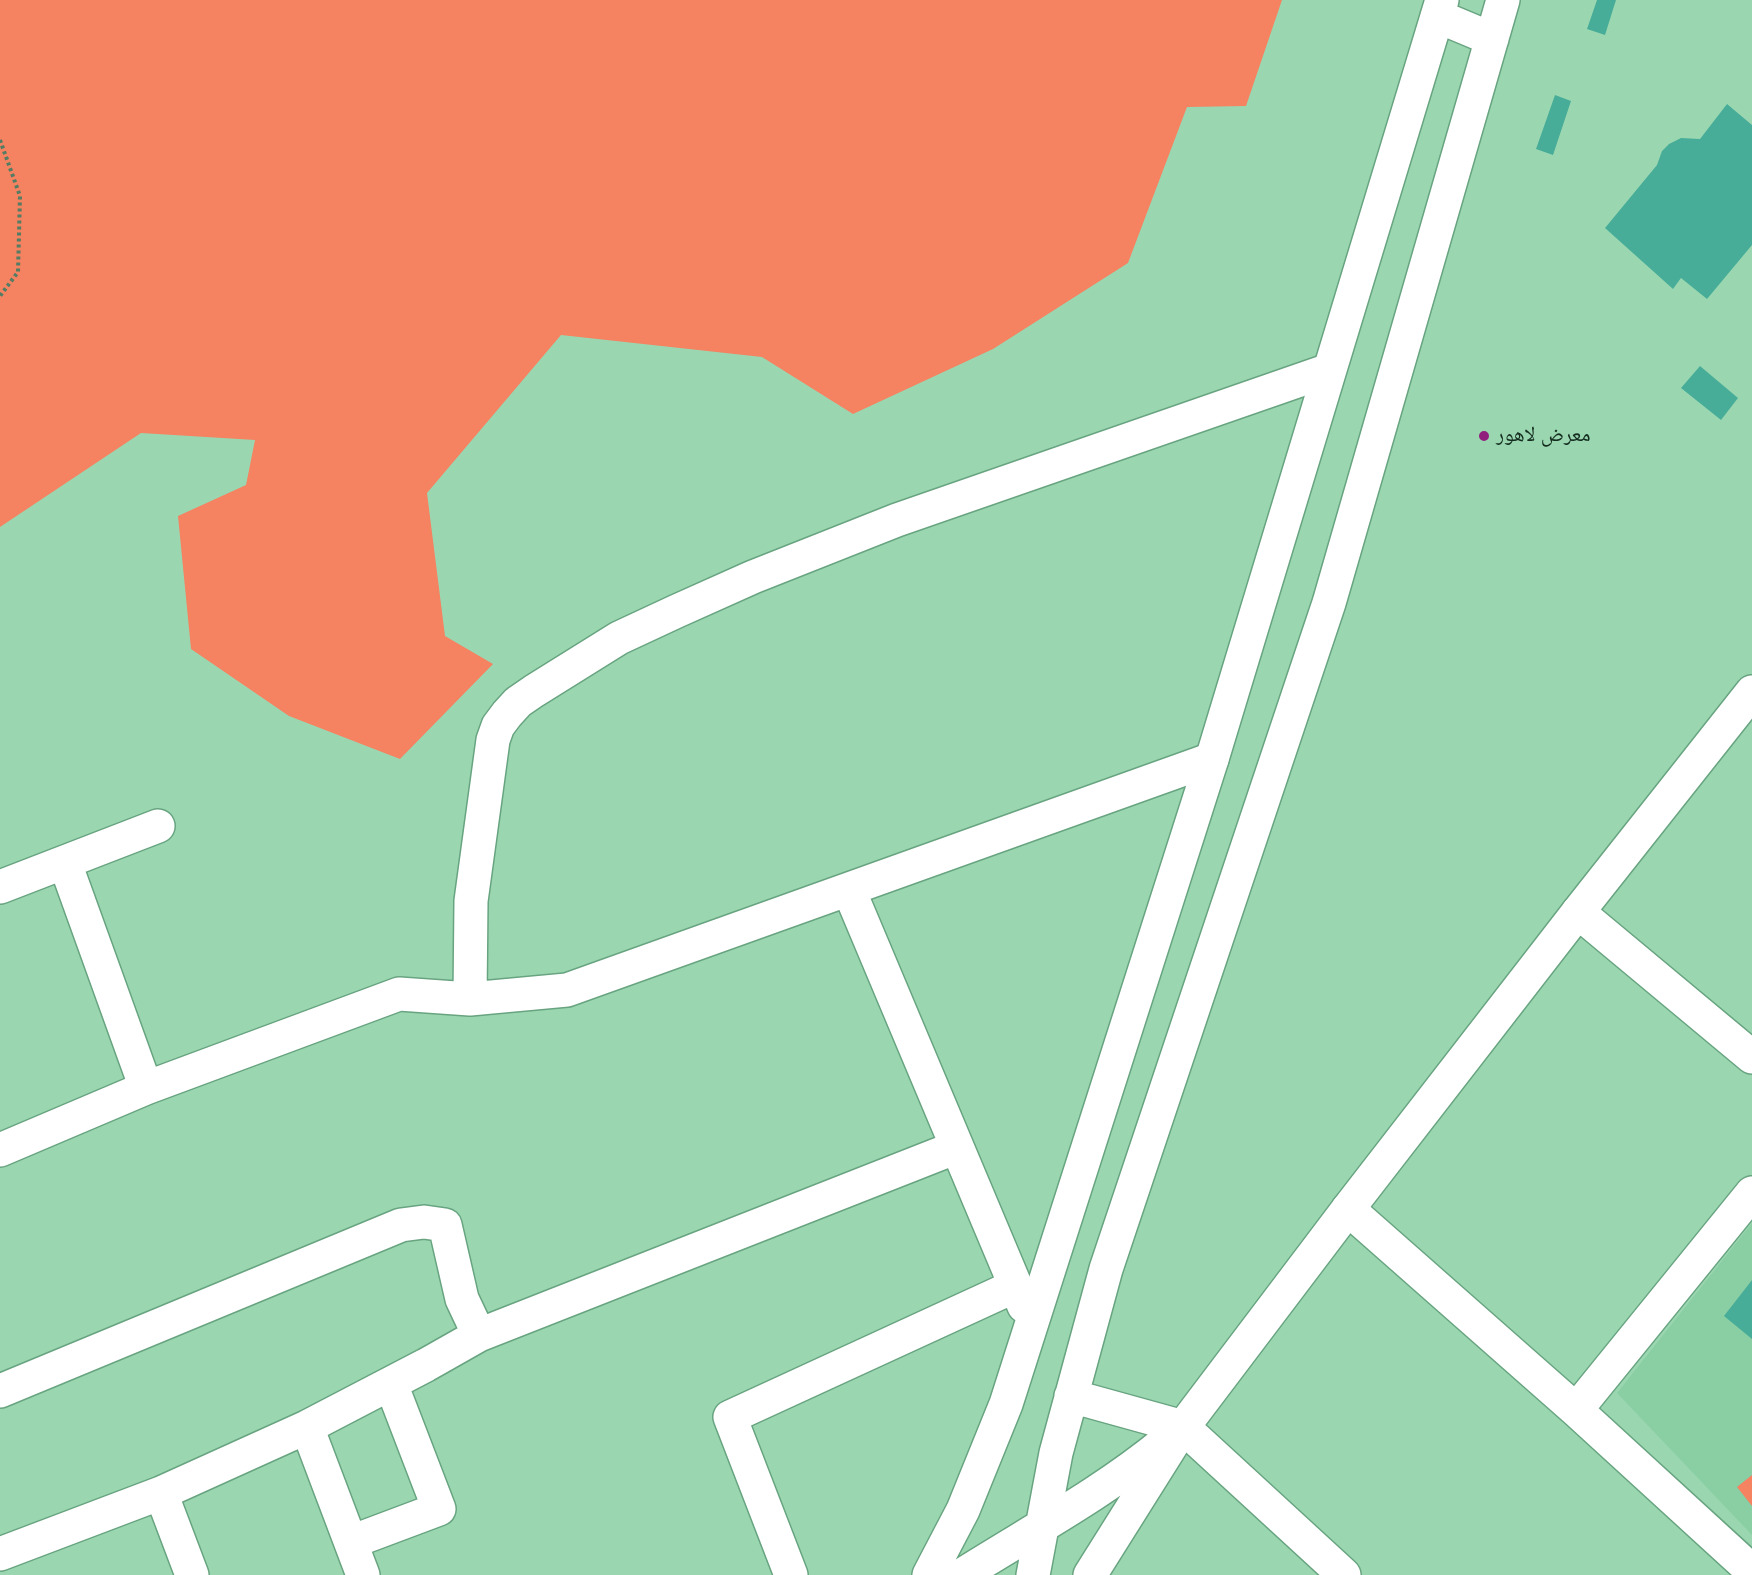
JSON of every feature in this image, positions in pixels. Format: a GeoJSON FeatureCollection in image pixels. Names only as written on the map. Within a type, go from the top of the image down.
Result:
{"type":"FeatureCollection","features":[{"type":"Feature","properties":{"kind":"street"},"geometry":{"type":"LineString","coordinates":[[1033,1575],[1056,1454],[1106,1269],[1329,603],[1503,0]]}},
{"type":"Feature","properties":{"kind":"street"},"geometry":{"type":"LineString","coordinates":[[929,1575],[963,1510],[1006,1404],[1212,759],[1440,8],[1492,39]]}},
{"type":"Feature","properties":{"kind":"street"},"geometry":{"type":"LineString","coordinates":[[470,999],[471,901],[493,740],[498,726],[507,714],[534,690],[619,638],[753,577],[897,520],[1329,370]]}},
{"type":"Feature","properties":{"kind":"street"},"geometry":{"type":"LineString","coordinates":[[1090,1575],[1183,1427],[1348,1209],[1752,692]]}},
{"type":"Feature","properties":{"kind":"street"},"geometry":{"type":"LineString","coordinates":[[0,1150],[146,1088],[399,994],[470,999],[567,990],[1212,759]]}},
{"type":"Feature","properties":{"kind":"street"},"geometry":{"type":"LineString","coordinates":[[0,887],[158,826]]}},
{"type":"Feature","properties":{"kind":"street"},"geometry":{"type":"LineString","coordinates":[[65,863],[146,1088]]}},
{"type":"Feature","properties":{"kind":"street"},"geometry":{"type":"LineString","coordinates":[[849,890],[1032,1323]]}},
{"type":"Feature","properties":{"kind":"street"},"geometry":{"type":"LineString","coordinates":[[1578,912],[1752,1057]]}},
{"type":"Feature","properties":{"kind":"street"},"geometry":{"type":"LineString","coordinates":[[1,1550],[161,1493],[307,1427],[479,1335],[957,1147]]}},
{"type":"Feature","properties":{"kind":"street"},"geometry":{"type":"LineString","coordinates":[[1576,1410],[1752,1193]]}},
{"type":"Feature","properties":{"kind":"street"},"geometry":{"type":"LineString","coordinates":[[1348,1209],[1576,1410],[1752,1571]]}},
{"type":"Feature","properties":{"kind":"street"},"geometry":{"type":"LineString","coordinates":[[0,1390],[401,1225],[424,1222],[444,1225],[462,1299],[479,1335]]}},
{"type":"Feature","properties":{"kind":"street"},"geometry":{"type":"LineString","coordinates":[[791,1575],[730,1417],[1016,1286]]}},
{"type":"Feature","properties":{"kind":"street"},"geometry":{"type":"LineString","coordinates":[[426,1365],[462,1299]]}},
{"type":"Feature","properties":{"kind":"street"},"geometry":{"type":"LineString","coordinates":[[351,1542],[439,1509],[391,1384]]}},
{"type":"Feature","properties":{"kind":"street"},"geometry":{"type":"LineString","coordinates":[[1071,1396],[1183,1427],[1344,1575]]}},
{"type":"Feature","properties":{"kind":"street"},"geometry":{"type":"LineString","coordinates":[[307,1427],[363,1575]]}},
{"type":"Feature","properties":{"kind":"street"},"geometry":{"type":"LineString","coordinates":[[962,1575],[1141,1461],[1183,1427]]}},
{"type":"Feature","properties":{"kind":"street"},"geometry":{"type":"LineString","coordinates":[[161,1493],[192,1575]]}},
{"type":"Feature","properties":{"kind":"path"},"geometry":{"type":"LineString","coordinates":[[0,140],[20,196],[18,272],[0,296]]}},
{"type":"Feature","properties":{"kind":"shaded area"},"geometry":{"type":"Polygon","coordinates":[[[0,0],[1282,0],[1246,106],[1187,107],[1128,263],[993,349],[853,414],[762,357],[561,335],[427,493],[445,636],[493,664],[400,759],[289,716],[191,649],[178,516],[246,485],[255,440],[141,433],[0,527],[0,0]]]}},
{"type":"Feature","properties":{"kind":"shaded area"},"geometry":{"type":"Polygon","coordinates":[[[1752,1223],[1752,1535],[1617,1393],[1752,1223]]]}},
{"type":"Feature","properties":{"kind":"shaded area"},"geometry":{"type":"Polygon","coordinates":[[[1752,1475],[1752,1506],[1737,1487],[1752,1475]]]}},
{"type":"Feature","properties":{"kind":"building"},"geometry":{"type":"Polygon","coordinates":[[[1597,0],[1616,0],[1605,35],[1587,29],[1597,0]]]}},
{"type":"Feature","properties":{"kind":"building"},"geometry":{"type":"Polygon","coordinates":[[[1555,95],[1571,101],[1553,155],[1536,149],[1555,95]]]}},
{"type":"Feature","properties":{"kind":"building"},"geometry":{"type":"Polygon","coordinates":[[[1727,104],[1752,125],[1752,245],[1707,299],[1681,278],[1673,289],[1605,228],[1657,165],[1662,151],[1669,144],[1681,138],[1700,139],[1727,104]]]}},
{"type":"Feature","properties":{"kind":"building"},"geometry":{"type":"Polygon","coordinates":[[[1700,366],[1738,398],[1721,420],[1681,388],[1700,366]]]}},
{"type":"Feature","properties":{"kind":"building"},"geometry":{"type":"Polygon","coordinates":[[[1752,1280],[1752,1339],[1724,1316],[1752,1280]]]}},
{"type":"Feature","properties":{"kind":"place","name":"معرض لاهور"},"geometry":{"type":"Point","coordinates":[1484,436]}}]}
